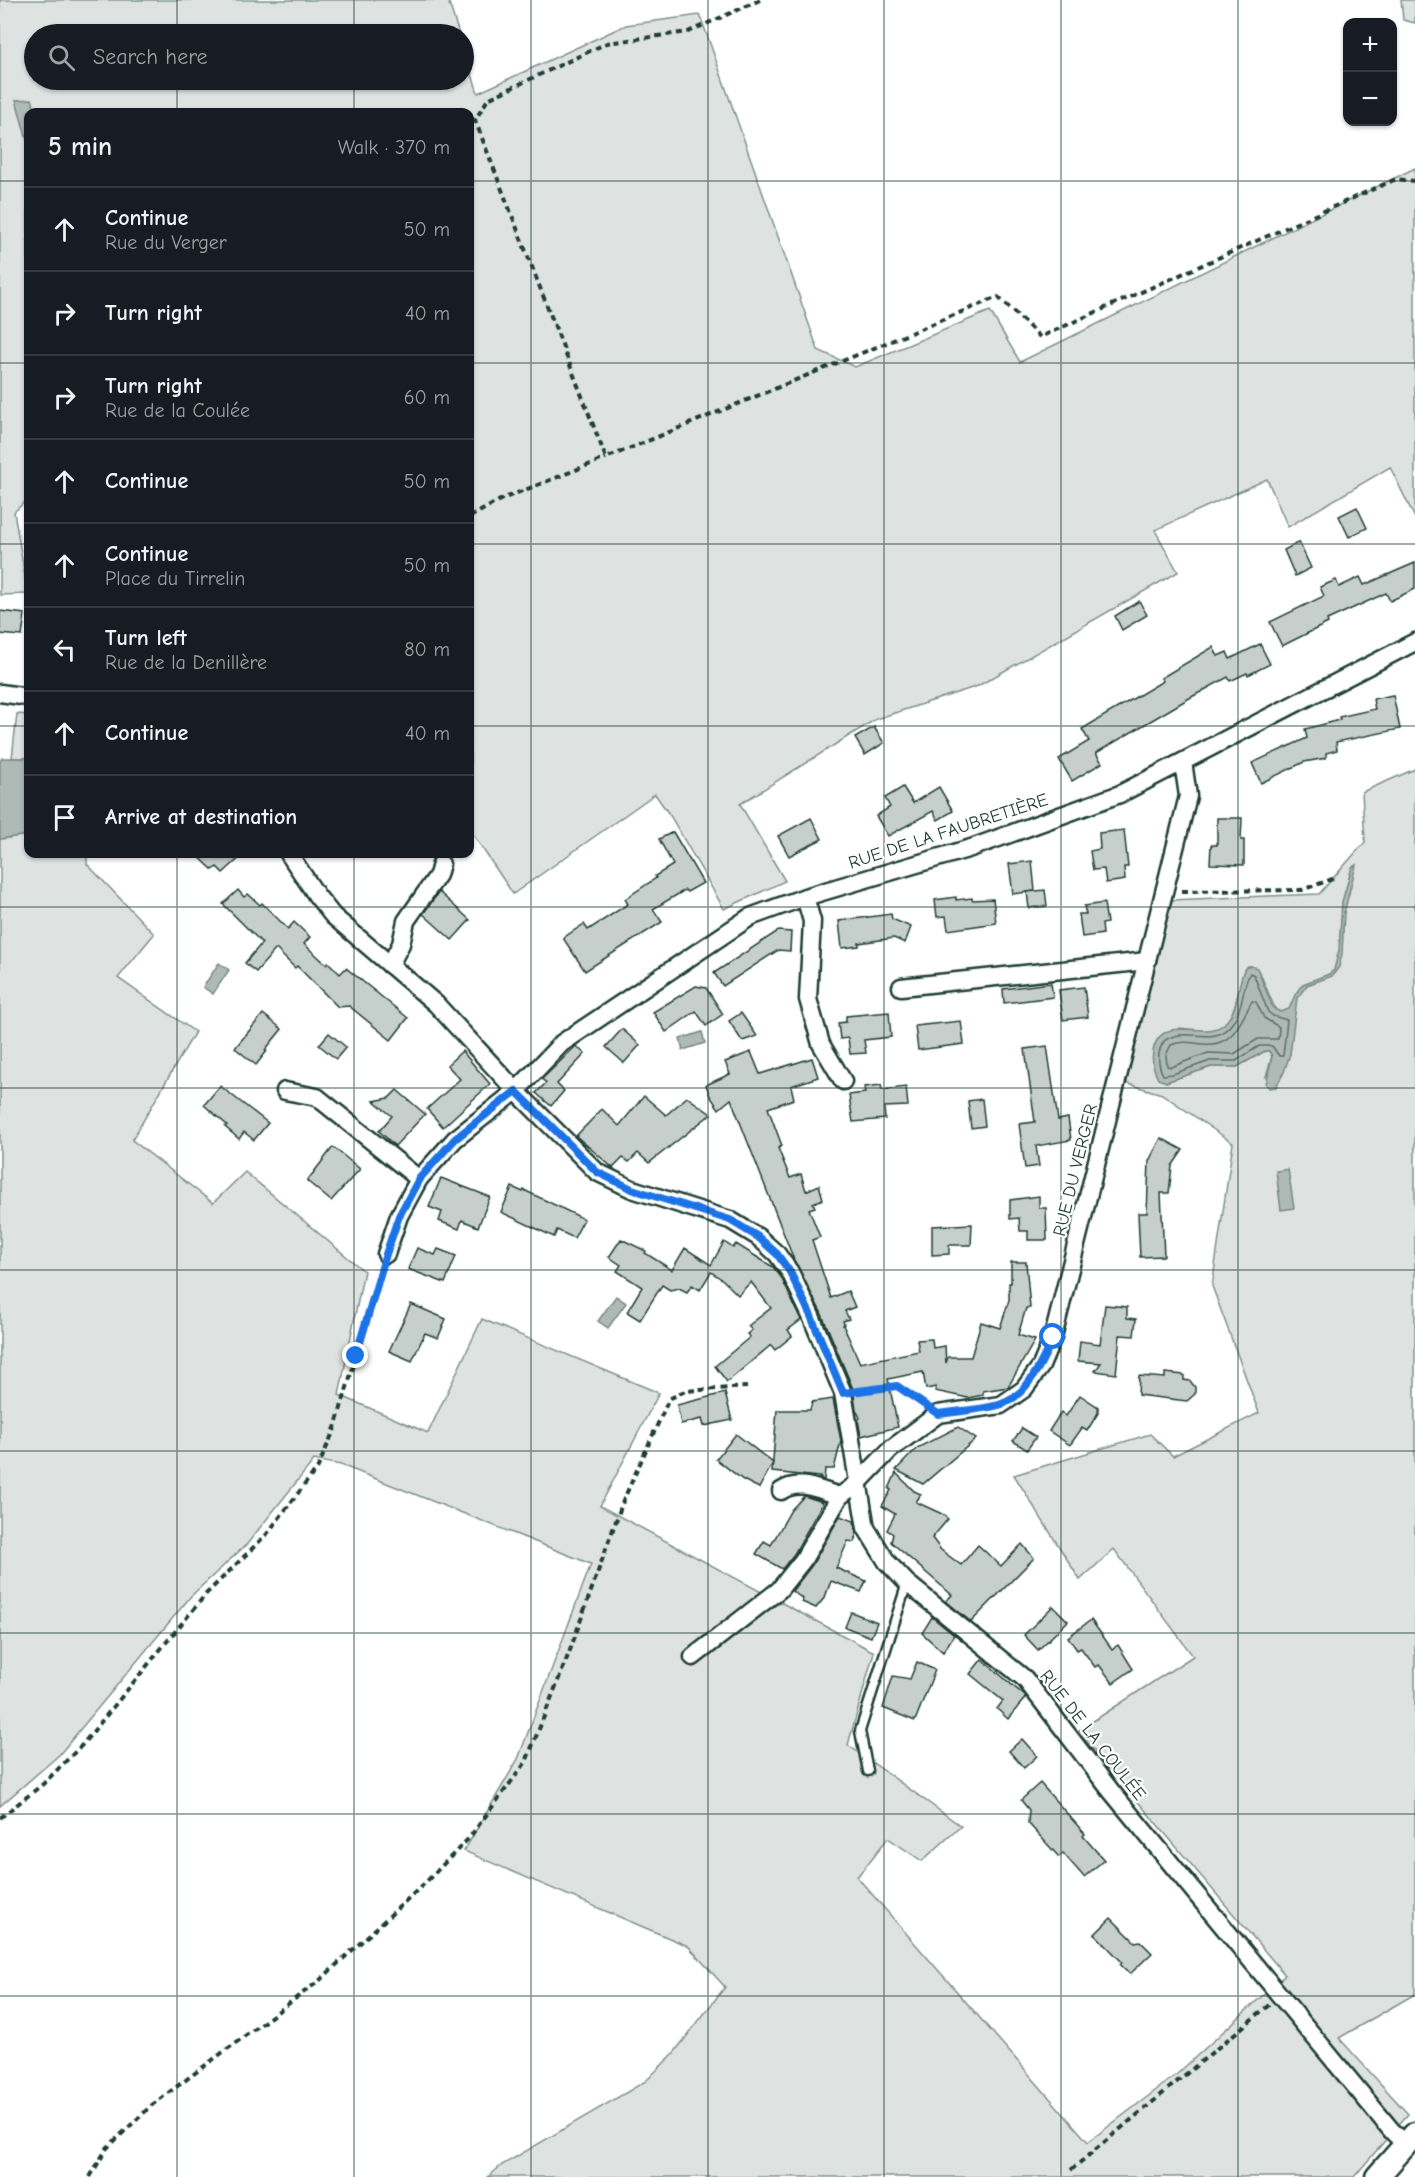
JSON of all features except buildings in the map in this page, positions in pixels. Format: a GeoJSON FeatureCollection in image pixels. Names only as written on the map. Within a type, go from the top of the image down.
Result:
{"type":"FeatureCollection","features":[{"type":"Feature","properties":{"kind":"street","name":"RUE DE LA FAUBRETIÈRE"},"geometry":{"type":"LineString","coordinates":[[386,1254],[399,1216],[419,1179],[455,1139],[516,1091],[562,1043],[750,917],[805,897],[971,848],[1120,794],[1415,642]]}},
{"type":"Feature","properties":{"kind":"street"},"geometry":{"type":"LineString","coordinates":[[0,693],[24,696]]}},
{"type":"Feature","properties":{"kind":"street","name":"RUE DU VERGER"},"geometry":{"type":"LineString","coordinates":[[840,1496],[858,1483],[891,1449],[938,1414],[1001,1405],[1024,1389],[1041,1366],[1053,1337],[1188,796],[1183,762]]}},
{"type":"Feature","properties":{"kind":"street","name":"RUE DE LA COULÉE"},"geometry":{"type":"LineString","coordinates":[[292,858],[333,916],[436,1004],[516,1091],[597,1172],[632,1189],[730,1220],[758,1237],[777,1254],[790,1272],[811,1316],[843,1393],[866,1528],[887,1562],[907,1583],[1025,1679],[1111,1791],[1392,2131],[1410,2139]]}},
{"type":"Feature","properties":{"kind":"street"},"geometry":{"type":"LineString","coordinates":[[390,965],[401,944],[406,921],[438,875],[441,864]]}},
{"type":"Feature","properties":{"kind":"street"},"geometry":{"type":"LineString","coordinates":[[805,897],[812,921],[808,999],[821,1044],[843,1081]]}},
{"type":"Feature","properties":{"kind":"street"},"geometry":{"type":"LineString","coordinates":[[902,987],[1147,961]]}},
{"type":"Feature","properties":{"kind":"street"},"geometry":{"type":"LineString","coordinates":[[285,1091],[318,1097],[419,1179]]}},
{"type":"Feature","properties":{"kind":"street"},"geometry":{"type":"LineString","coordinates":[[693,1657],[779,1590],[803,1560],[840,1496],[816,1486],[789,1486],[781,1491]]}},
{"type":"Feature","properties":{"kind":"street"},"geometry":{"type":"LineString","coordinates":[[1377,2177],[1410,2139]]}},
{"type":"Feature","properties":{"kind":"lane"},"geometry":{"type":"LineString","coordinates":[[868,1771],[861,1731],[907,1583]]}},
{"type":"Feature","properties":{"kind":"path"},"geometry":{"type":"LineString","coordinates":[[606,458],[475,120],[488,99],[607,43],[688,32],[760,0]]}},
{"type":"Feature","properties":{"kind":"path"},"geometry":{"type":"LineString","coordinates":[[474,515],[502,499],[998,297],[1040,337],[1396,179],[1415,181]]}},
{"type":"Feature","properties":{"kind":"path"},"geometry":{"type":"LineString","coordinates":[[1167,881],[1179,891],[1302,890],[1335,878]]}},
{"type":"Feature","properties":{"kind":"path"},"geometry":{"type":"LineString","coordinates":[[0,1818],[43,1784],[81,1745],[206,1594],[267,1534],[318,1467],[335,1428],[386,1254]]}},
{"type":"Feature","properties":{"kind":"path"},"geometry":{"type":"LineString","coordinates":[[843,1393],[897,1386],[938,1414]]}},
{"type":"Feature","properties":{"kind":"path"},"geometry":{"type":"LineString","coordinates":[[90,2177],[107,2148],[152,2105],[319,1981],[469,1839],[526,1762],[569,1653],[623,1501],[669,1399],[685,1391],[747,1388]]}},
{"type":"Feature","properties":{"kind":"path"},"geometry":{"type":"LineString","coordinates":[[1071,2170],[1260,2011],[1282,1996]]}},
{"type":"Feature","properties":{"kind":"shaded area"},"geometry":{"type":"Polygon","coordinates":[[[0,0],[448,0],[456,24],[24,24],[24,90],[474,90],[474,80],[478,93],[626,25],[700,15],[818,350],[855,367],[990,311],[1020,362],[1415,168],[1415,518],[1390,467],[1288,527],[1267,479],[1155,530],[1178,572],[978,686],[876,719],[740,804],[785,881],[724,909],[671,817],[655,794],[513,894],[474,836],[474,108],[24,108],[24,503],[14,512],[24,571],[24,594],[0,595],[0,0]]]}},
{"type":"Feature","properties":{"kind":"shaded area"},"geometry":{"type":"Polygon","coordinates":[[[1401,0],[1415,0],[1415,23],[1403,20],[1401,0]]]}},
{"type":"Feature","properties":{"kind":"shaded area"},"geometry":{"type":"Polygon","coordinates":[[[17,714],[24,715],[24,758],[12,758],[17,714]]]}},
{"type":"Feature","properties":{"kind":"shaded area"},"geometry":{"type":"Polygon","coordinates":[[[1415,769],[1415,1994],[1339,2038],[1408,2114],[1354,2177],[488,2177],[502,2165],[646,2081],[673,2054],[725,1987],[688,1946],[464,1851],[518,1759],[591,1564],[341,1465],[314,1460],[247,1544],[191,1596],[59,1755],[0,1806],[0,839],[24,836],[24,858],[87,858],[87,864],[154,934],[118,978],[195,1032],[132,1140],[213,1203],[245,1172],[364,1271],[339,1395],[428,1433],[482,1319],[659,1393],[600,1506],[874,1652],[848,1745],[961,1826],[922,1861],[888,1838],[857,1877],[1088,2142],[1176,2075],[1285,1975],[1078,1731],[1193,1656],[1114,1549],[1080,1580],[1014,1475],[1150,1434],[1173,1456],[1259,1413],[1212,1286],[1233,1143],[1162,1094],[1125,1083],[1170,900],[1319,894],[1365,842],[1362,792],[1415,769]],[[1251,966],[1244,970],[1234,1008],[1225,1024],[1218,1029],[1208,1031],[1179,1028],[1153,1054],[1154,1068],[1166,1082],[1211,1067],[1237,1067],[1269,1051],[1272,1056],[1266,1076],[1290,1054],[1294,1008],[1284,1012],[1276,1011],[1260,973],[1251,966]]]}},
{"type":"Feature","properties":{"kind":"water"},"geometry":{"type":"Polygon","coordinates":[[[32,99],[35,108],[24,108],[24,129],[16,100],[32,99]]]}},
{"type":"Feature","properties":{"kind":"water"},"geometry":{"type":"Polygon","coordinates":[[[2,758],[24,758],[24,836],[0,839],[0,761],[2,758]]]}},
{"type":"Feature","properties":{"kind":"water"},"geometry":{"type":"Polygon","coordinates":[[[1356,865],[1344,913],[1339,967],[1332,976],[1307,985],[1297,998],[1290,1054],[1276,1087],[1269,1088],[1266,1084],[1272,1056],[1269,1051],[1237,1067],[1211,1067],[1166,1082],[1158,1079],[1153,1055],[1159,1037],[1167,1031],[1176,1029],[1206,1030],[1224,1024],[1233,1011],[1245,968],[1251,966],[1257,968],[1273,1008],[1280,1012],[1289,1009],[1303,984],[1334,970],[1339,950],[1342,902],[1352,867],[1356,865]]]}},
{"type":"Feature","properties":{"kind":"water"},"geometry":{"type":"Polygon","coordinates":[[[219,963],[229,970],[213,994],[203,987],[219,963]]]}},
{"type":"Feature","properties":{"kind":"water"},"geometry":{"type":"Polygon","coordinates":[[[702,1032],[705,1043],[683,1050],[680,1039],[702,1032]]]}},
{"type":"Feature","properties":{"kind":"water"},"geometry":{"type":"Polygon","coordinates":[[[1288,1169],[1294,1208],[1281,1210],[1276,1171],[1288,1169]]]}},
{"type":"Feature","properties":{"kind":"water"},"geometry":{"type":"Polygon","coordinates":[[[616,1296],[626,1303],[608,1328],[598,1321],[616,1296]]]}},
{"type":"Feature","properties":{"kind":"route"},"geometry":{"type":"LineString","coordinates":[[356,1356],[399,1216],[419,1179],[455,1139],[516,1091],[597,1172],[632,1189],[730,1220],[758,1237],[777,1254],[790,1272],[811,1316],[843,1393],[897,1386],[938,1414],[1001,1405],[1024,1389],[1041,1366],[1053,1337]]}}]}
